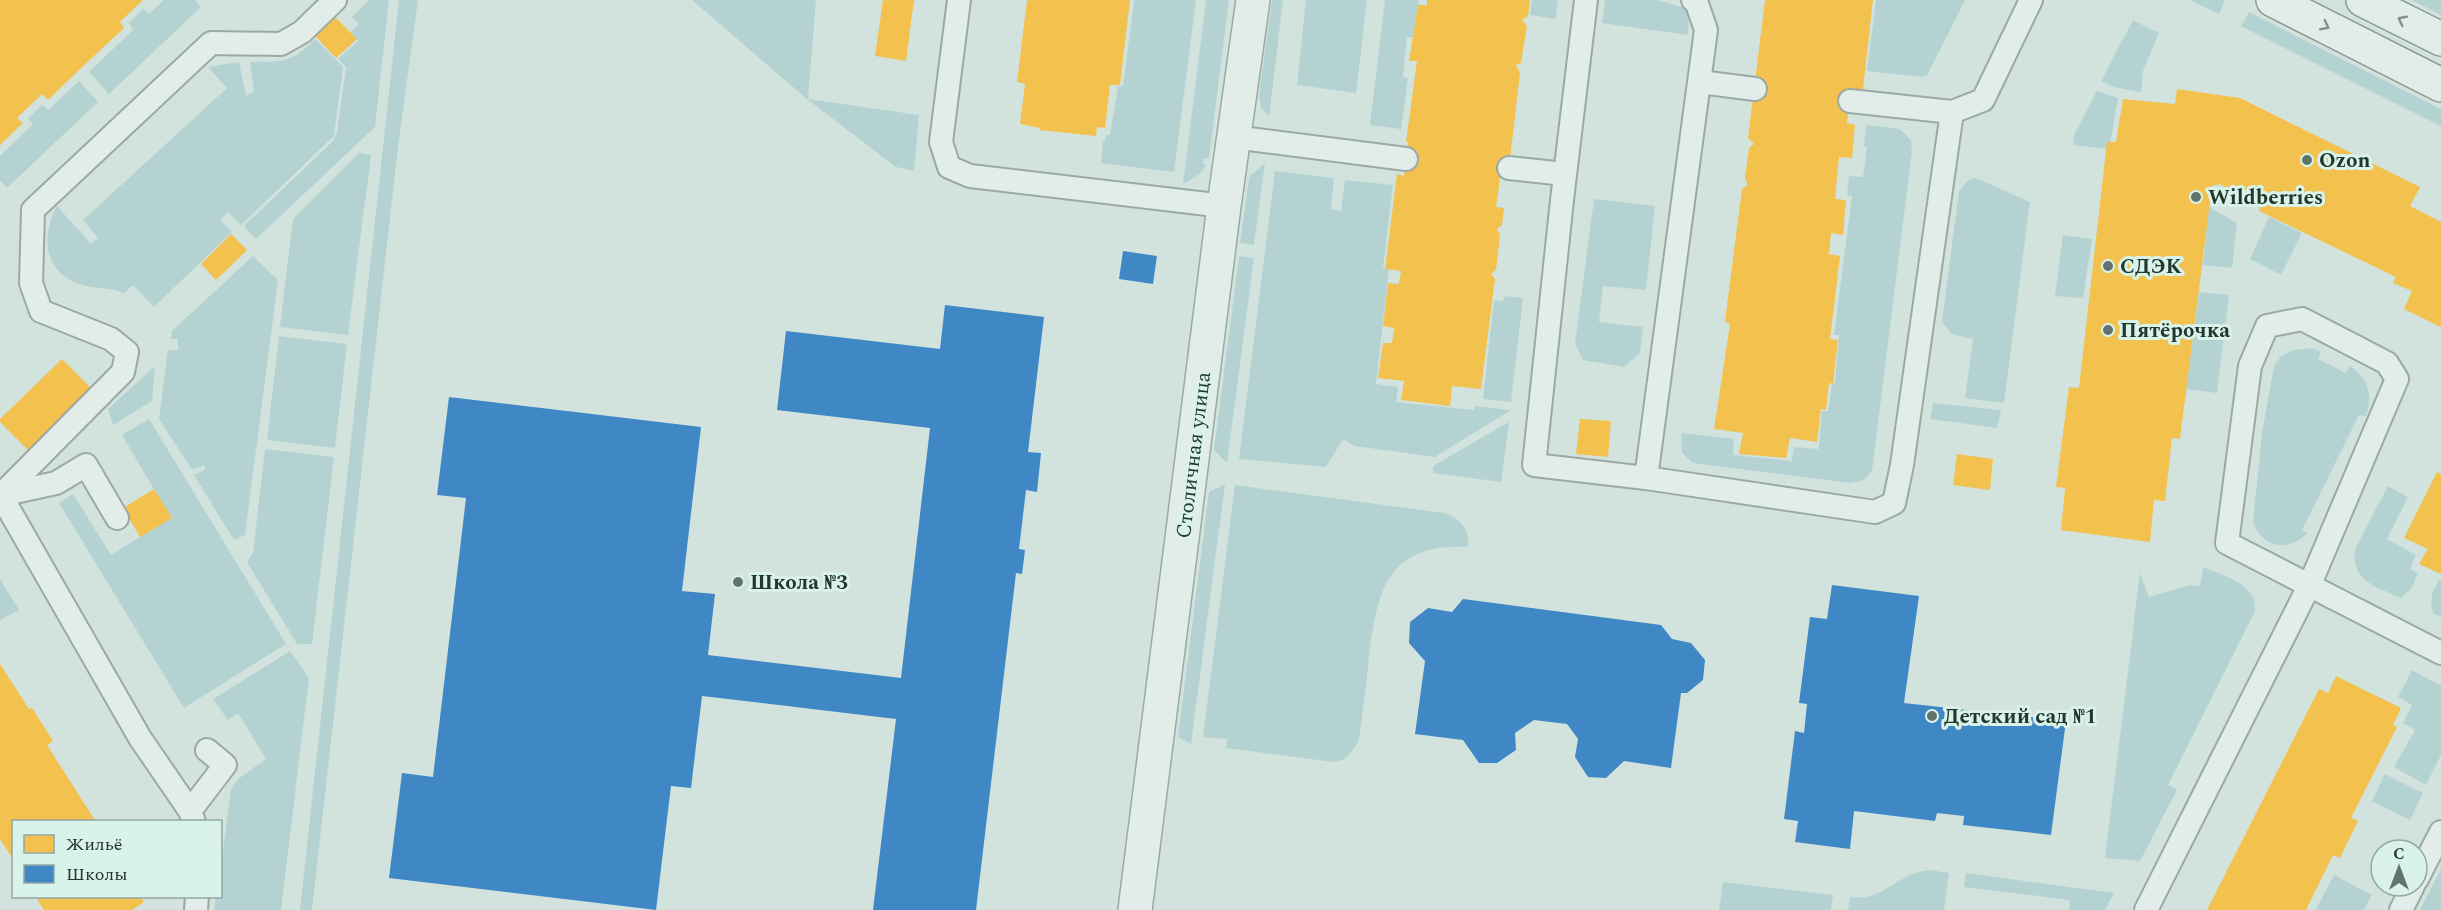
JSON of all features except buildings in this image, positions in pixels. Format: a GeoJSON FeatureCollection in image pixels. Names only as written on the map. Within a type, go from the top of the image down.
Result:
{"type":"FeatureCollection","features":[{"type":"Feature","properties":{"kind":"street","name":"Столичная улица"},"geometry":{"type":"LineString","coordinates":[[1135,910],[1233,137],[1253,0]]}},
{"type":"Feature","properties":{"kind":"street"},"geometry":{"type":"LineString","coordinates":[[2363,0],[2441,39]]}},
{"type":"Feature","properties":{"kind":"street"},"geometry":{"type":"LineString","coordinates":[[2289,4],[2441,85]]}},
{"type":"Feature","properties":{"kind":"lane"},"geometry":{"type":"LineString","coordinates":[[1,495],[123,372],[127,352],[111,339],[41,311],[31,283],[33,210],[211,43],[281,44],[302,32],[335,0]]}},
{"type":"Feature","properties":{"kind":"lane"},"geometry":{"type":"LineString","coordinates":[[959,0],[941,142],[949,166],[970,176],[1224,207]]}},
{"type":"Feature","properties":{"kind":"lane"},"geometry":{"type":"LineString","coordinates":[[1586,0],[1534,465],[1646,478],[1875,512],[1894,503],[1902,465],[1952,112]]}},
{"type":"Feature","properties":{"kind":"lane"},"geometry":{"type":"LineString","coordinates":[[1646,478],[1706,30],[1696,1],[1693,0]]}},
{"type":"Feature","properties":{"kind":"lane"},"geometry":{"type":"LineString","coordinates":[[1850,101],[1952,112],[1983,100],[2031,0]]}},
{"type":"Feature","properties":{"kind":"lane"},"geometry":{"type":"LineString","coordinates":[[1700,82],[1755,88]]}},
{"type":"Feature","properties":{"kind":"lane"},"geometry":{"type":"LineString","coordinates":[[1233,137],[1406,159]]}},
{"type":"Feature","properties":{"kind":"lane"},"geometry":{"type":"LineString","coordinates":[[1509,168],[1565,174]]}},
{"type":"Feature","properties":{"kind":"lane"},"geometry":{"type":"LineString","coordinates":[[2146,910],[2310,584],[2397,379],[2387,363],[2302,319],[2267,326],[2250,366],[2228,543],[2310,584],[2441,652]]}},
{"type":"Feature","properties":{"kind":"lane"},"geometry":{"type":"LineString","coordinates":[[1,495],[56,483],[86,465],[117,518]]}},
{"type":"Feature","properties":{"kind":"lane"},"geometry":{"type":"LineString","coordinates":[[1,495],[140,738],[192,816],[225,765],[207,750]]}},
{"type":"Feature","properties":{"kind":"lane"},"geometry":{"type":"LineString","coordinates":[[2429,856],[2441,832]]}},
{"type":"Feature","properties":{"kind":"shaded area"},"geometry":{"type":"Polygon","coordinates":[[[164,0],[195,0],[201,7],[109,94],[89,72],[133,30],[129,23],[143,9],[149,14],[164,0]]]}},
{"type":"Feature","properties":{"kind":"shaded area"},"geometry":{"type":"Polygon","coordinates":[[[369,0],[389,0],[375,127],[256,239],[244,226],[333,141],[337,133],[346,67],[338,59],[358,41],[351,32],[359,24],[352,17],[369,0]]]}},
{"type":"Feature","properties":{"kind":"shaded area"},"geometry":{"type":"Polygon","coordinates":[[[399,0],[418,0],[398,147],[312,910],[300,910],[399,0]]]}},
{"type":"Feature","properties":{"kind":"shaded area"},"geometry":{"type":"Polygon","coordinates":[[[692,0],[816,0],[808,99],[919,115],[914,171],[896,167],[807,99],[692,0]]]}},
{"type":"Feature","properties":{"kind":"shaded area"},"geometry":{"type":"Polygon","coordinates":[[[1134,0],[1196,0],[1174,172],[1101,163],[1103,141],[1106,135],[1110,135],[1118,87],[1123,86],[1134,0]]]}},
{"type":"Feature","properties":{"kind":"shaded area"},"geometry":{"type":"Polygon","coordinates":[[[1206,0],[1229,0],[1209,159],[1204,158],[1202,162],[1206,165],[1200,174],[1183,184],[1206,0]]]}},
{"type":"Feature","properties":{"kind":"shaded area"},"geometry":{"type":"Polygon","coordinates":[[[1272,0],[1283,0],[1269,117],[1261,108],[1259,95],[1272,0]]]}},
{"type":"Feature","properties":{"kind":"shaded area"},"geometry":{"type":"Polygon","coordinates":[[[1306,0],[1367,0],[1356,93],[1297,85],[1306,0]]]}},
{"type":"Feature","properties":{"kind":"shaded area"},"geometry":{"type":"Polygon","coordinates":[[[1385,0],[1419,0],[1413,37],[1407,37],[1403,77],[1408,78],[1401,129],[1370,125],[1385,0]]]}},
{"type":"Feature","properties":{"kind":"shaded area"},"geometry":{"type":"Polygon","coordinates":[[[1532,0],[1558,0],[1556,19],[1530,15],[1532,0]]]}},
{"type":"Feature","properties":{"kind":"shaded area"},"geometry":{"type":"Polygon","coordinates":[[[1605,0],[1657,0],[1689,9],[1688,35],[1602,23],[1605,0]]]}},
{"type":"Feature","properties":{"kind":"shaded area"},"geometry":{"type":"Polygon","coordinates":[[[1876,0],[1965,0],[1927,75],[1922,77],[1867,71],[1876,0]]]}},
{"type":"Feature","properties":{"kind":"shaded area"},"geometry":{"type":"Polygon","coordinates":[[[2190,0],[2225,0],[2219,14],[2190,0]]]}},
{"type":"Feature","properties":{"kind":"shaded area"},"geometry":{"type":"Polygon","coordinates":[[[2411,0],[2441,0],[2441,15],[2411,0]]]}},
{"type":"Feature","properties":{"kind":"shaded area"},"geometry":{"type":"Polygon","coordinates":[[[2249,12],[2441,109],[2441,126],[2241,26],[2249,12]]]}},
{"type":"Feature","properties":{"kind":"shaded area"},"geometry":{"type":"Polygon","coordinates":[[[2133,20],[2159,33],[2143,71],[2141,92],[2114,87],[2101,81],[2133,20]]]}},
{"type":"Feature","properties":{"kind":"shaded area"},"geometry":{"type":"Polygon","coordinates":[[[315,39],[343,67],[334,136],[241,225],[228,212],[220,220],[232,232],[154,307],[133,285],[124,293],[90,287],[67,278],[58,271],[48,251],[47,240],[57,206],[91,244],[98,238],[83,220],[227,88],[208,67],[239,62],[246,96],[254,91],[250,62],[286,60],[299,53],[315,39]]]}},
{"type":"Feature","properties":{"kind":"shaded area"},"geometry":{"type":"Polygon","coordinates":[[[79,81],[98,102],[7,188],[0,180],[0,156],[33,124],[28,118],[42,105],[48,110],[79,81]]]}},
{"type":"Feature","properties":{"kind":"shaded area"},"geometry":{"type":"Polygon","coordinates":[[[2097,91],[2118,98],[2109,149],[2073,145],[2074,135],[2097,91]]]}},
{"type":"Feature","properties":{"kind":"shaded area"},"geometry":{"type":"Polygon","coordinates":[[[1866,125],[1900,129],[1911,140],[1912,151],[1872,471],[1864,480],[1850,483],[1693,463],[1682,453],[1681,433],[1734,439],[1733,455],[1792,461],[1794,447],[1819,449],[1822,411],[1828,411],[1832,384],[1835,383],[1839,335],[1834,335],[1852,196],[1847,195],[1849,176],[1863,177],[1867,148],[1864,146],[1866,125]]]}},
{"type":"Feature","properties":{"kind":"shaded area"},"geometry":{"type":"Polygon","coordinates":[[[359,153],[371,155],[348,335],[280,327],[293,219],[359,153]]]}},
{"type":"Feature","properties":{"kind":"shaded area"},"geometry":{"type":"Polygon","coordinates":[[[1265,163],[1254,245],[1240,243],[1250,176],[1265,163]]]}},
{"type":"Feature","properties":{"kind":"shaded area"},"geometry":{"type":"Polygon","coordinates":[[[1275,171],[1334,178],[1331,209],[1341,211],[1345,180],[1393,185],[1383,268],[1389,269],[1376,384],[1398,387],[1396,402],[1474,410],[1475,406],[1511,410],[1435,457],[1355,446],[1343,439],[1326,467],[1239,459],[1275,171]]]}},
{"type":"Feature","properties":{"kind":"shaded area"},"geometry":{"type":"Polygon","coordinates":[[[1976,178],[2030,202],[2004,403],[1965,398],[1973,339],[1952,334],[1942,322],[1959,191],[1968,180],[1976,178]]]}},
{"type":"Feature","properties":{"kind":"shaded area"},"geometry":{"type":"Polygon","coordinates":[[[1594,199],[1655,206],[1646,290],[1603,286],[1599,322],[1643,327],[1640,353],[1624,367],[1583,360],[1575,343],[1594,199]]]}},
{"type":"Feature","properties":{"kind":"shaded area"},"geometry":{"type":"Polygon","coordinates":[[[2209,207],[2237,223],[2232,268],[2203,265],[2209,207]]]}},
{"type":"Feature","properties":{"kind":"shaded area"},"geometry":{"type":"Polygon","coordinates":[[[2269,217],[2302,233],[2281,275],[2250,259],[2269,217]]]}},
{"type":"Feature","properties":{"kind":"shaded area"},"geometry":{"type":"Polygon","coordinates":[[[2063,235],[2092,239],[2083,298],[2055,296],[2063,235]]]}},
{"type":"Feature","properties":{"kind":"shaded area"},"geometry":{"type":"Polygon","coordinates":[[[253,256],[278,280],[245,535],[234,540],[194,475],[205,470],[204,465],[192,470],[159,419],[168,350],[178,350],[178,339],[171,339],[172,331],[253,256]]]}},
{"type":"Feature","properties":{"kind":"shaded area"},"geometry":{"type":"Polygon","coordinates":[[[1239,256],[1254,258],[1227,463],[1214,450],[1239,256]]]}},
{"type":"Feature","properties":{"kind":"shaded area"},"geometry":{"type":"Polygon","coordinates":[[[2199,292],[2229,295],[2217,393],[2186,389],[2199,292]]]}},
{"type":"Feature","properties":{"kind":"shaded area"},"geometry":{"type":"Polygon","coordinates":[[[1504,296],[1523,298],[1511,402],[1483,399],[1494,300],[1503,301],[1504,296]]]}},
{"type":"Feature","properties":{"kind":"shaded area"},"geometry":{"type":"Polygon","coordinates":[[[279,336],[347,344],[335,448],[267,440],[279,336]]]}},
{"type":"Feature","properties":{"kind":"shaded area"},"geometry":{"type":"Polygon","coordinates":[[[2311,348],[2321,352],[2318,359],[2346,373],[2350,366],[2362,376],[2368,388],[2368,408],[2366,416],[2359,415],[2302,530],[2307,533],[2292,543],[2277,545],[2263,538],[2253,522],[2262,433],[2274,366],[2281,356],[2294,350],[2311,348]]]}},
{"type":"Feature","properties":{"kind":"shaded area"},"geometry":{"type":"Polygon","coordinates":[[[155,366],[152,401],[113,425],[108,409],[155,366]]]}},
{"type":"Feature","properties":{"kind":"shaded area"},"geometry":{"type":"Polygon","coordinates":[[[1933,403],[2001,410],[1997,428],[1930,419],[1933,403]]]}},
{"type":"Feature","properties":{"kind":"shaded area"},"geometry":{"type":"Polygon","coordinates":[[[149,419],[286,644],[184,708],[59,503],[73,494],[111,555],[171,518],[122,435],[149,419]]]}},
{"type":"Feature","properties":{"kind":"shaded area"},"geometry":{"type":"Polygon","coordinates":[[[1509,422],[1501,482],[1433,473],[1433,466],[1509,422]]]}},
{"type":"Feature","properties":{"kind":"shaded area"},"geometry":{"type":"Polygon","coordinates":[[[265,449],[334,457],[312,644],[297,644],[247,562],[253,553],[265,449]]]}},
{"type":"Feature","properties":{"kind":"shaded area"},"geometry":{"type":"Polygon","coordinates":[[[1225,484],[1191,744],[1178,737],[1209,492],[1225,484]]]}},
{"type":"Feature","properties":{"kind":"shaded area"},"geometry":{"type":"Polygon","coordinates":[[[1235,485],[1444,513],[1459,521],[1466,530],[1468,547],[1439,548],[1417,554],[1401,565],[1389,580],[1380,598],[1375,618],[1359,739],[1352,751],[1342,760],[1333,762],[1226,748],[1227,739],[1203,737],[1235,485]]]}},
{"type":"Feature","properties":{"kind":"shaded area"},"geometry":{"type":"Polygon","coordinates":[[[2388,486],[2408,497],[2387,539],[2416,555],[2410,569],[2418,573],[2411,589],[2401,598],[2367,581],[2357,569],[2355,560],[2355,549],[2388,486]]]}},
{"type":"Feature","properties":{"kind":"shaded area"},"geometry":{"type":"Polygon","coordinates":[[[2203,568],[2233,580],[2248,590],[2253,596],[2254,613],[2168,785],[2177,790],[2140,861],[2105,858],[2140,573],[2149,597],[2191,585],[2200,586],[2203,568]]]}},
{"type":"Feature","properties":{"kind":"shaded area"},"geometry":{"type":"Polygon","coordinates":[[[0,579],[19,610],[0,620],[0,579]]]}},
{"type":"Feature","properties":{"kind":"shaded area"},"geometry":{"type":"Polygon","coordinates":[[[2440,579],[2441,617],[2433,613],[2431,603],[2433,592],[2440,579]]]}},
{"type":"Feature","properties":{"kind":"shaded area"},"geometry":{"type":"Polygon","coordinates":[[[290,651],[309,678],[281,910],[214,910],[216,898],[222,898],[222,858],[231,790],[238,779],[266,759],[238,713],[228,720],[213,699],[290,651]]]}},
{"type":"Feature","properties":{"kind":"shaded area"},"geometry":{"type":"Polygon","coordinates":[[[2412,670],[2441,686],[2441,755],[2426,785],[2394,767],[2415,730],[2403,723],[2412,705],[2398,697],[2412,670]]]}},
{"type":"Feature","properties":{"kind":"shaded area"},"geometry":{"type":"Polygon","coordinates":[[[2385,774],[2423,793],[2410,820],[2372,801],[2385,774]]]}},
{"type":"Feature","properties":{"kind":"shaded area"},"geometry":{"type":"Polygon","coordinates":[[[2441,869],[2441,910],[2420,910],[2426,898],[2429,898],[2429,892],[2441,869]]]}},
{"type":"Feature","properties":{"kind":"shaded area"},"geometry":{"type":"Polygon","coordinates":[[[1929,870],[1949,873],[1944,910],[1848,910],[1850,897],[1872,895],[1908,876],[1929,870]]]}},
{"type":"Feature","properties":{"kind":"shaded area"},"geometry":{"type":"Polygon","coordinates":[[[1966,873],[2114,893],[2105,910],[2069,910],[2070,900],[1964,887],[1966,873]]]}},
{"type":"Feature","properties":{"kind":"shaded area"},"geometry":{"type":"Polygon","coordinates":[[[2334,875],[2369,893],[2370,898],[2364,910],[2316,910],[2334,875]]]}},
{"type":"Feature","properties":{"kind":"shaded area"},"geometry":{"type":"Polygon","coordinates":[[[1723,882],[1833,895],[1831,910],[1719,910],[1723,882]]]}},
{"type":"Feature","properties":{"kind":"place","name":"Ozon"},"geometry":{"type":"Point","coordinates":[2307,160]}},
{"type":"Feature","properties":{"kind":"place","name":"Wildberries"},"geometry":{"type":"Point","coordinates":[2196,197]}},
{"type":"Feature","properties":{"kind":"place","name":"СДЭК"},"geometry":{"type":"Point","coordinates":[2108,266]}},
{"type":"Feature","properties":{"kind":"place","name":"Пятёрочка"},"geometry":{"type":"Point","coordinates":[2108,330]}},
{"type":"Feature","properties":{"kind":"place","name":"Школа №3"},"geometry":{"type":"Point","coordinates":[738,582]}},
{"type":"Feature","properties":{"kind":"place","name":"Детский сад №1"},"geometry":{"type":"Point","coordinates":[1932,716]}}]}
